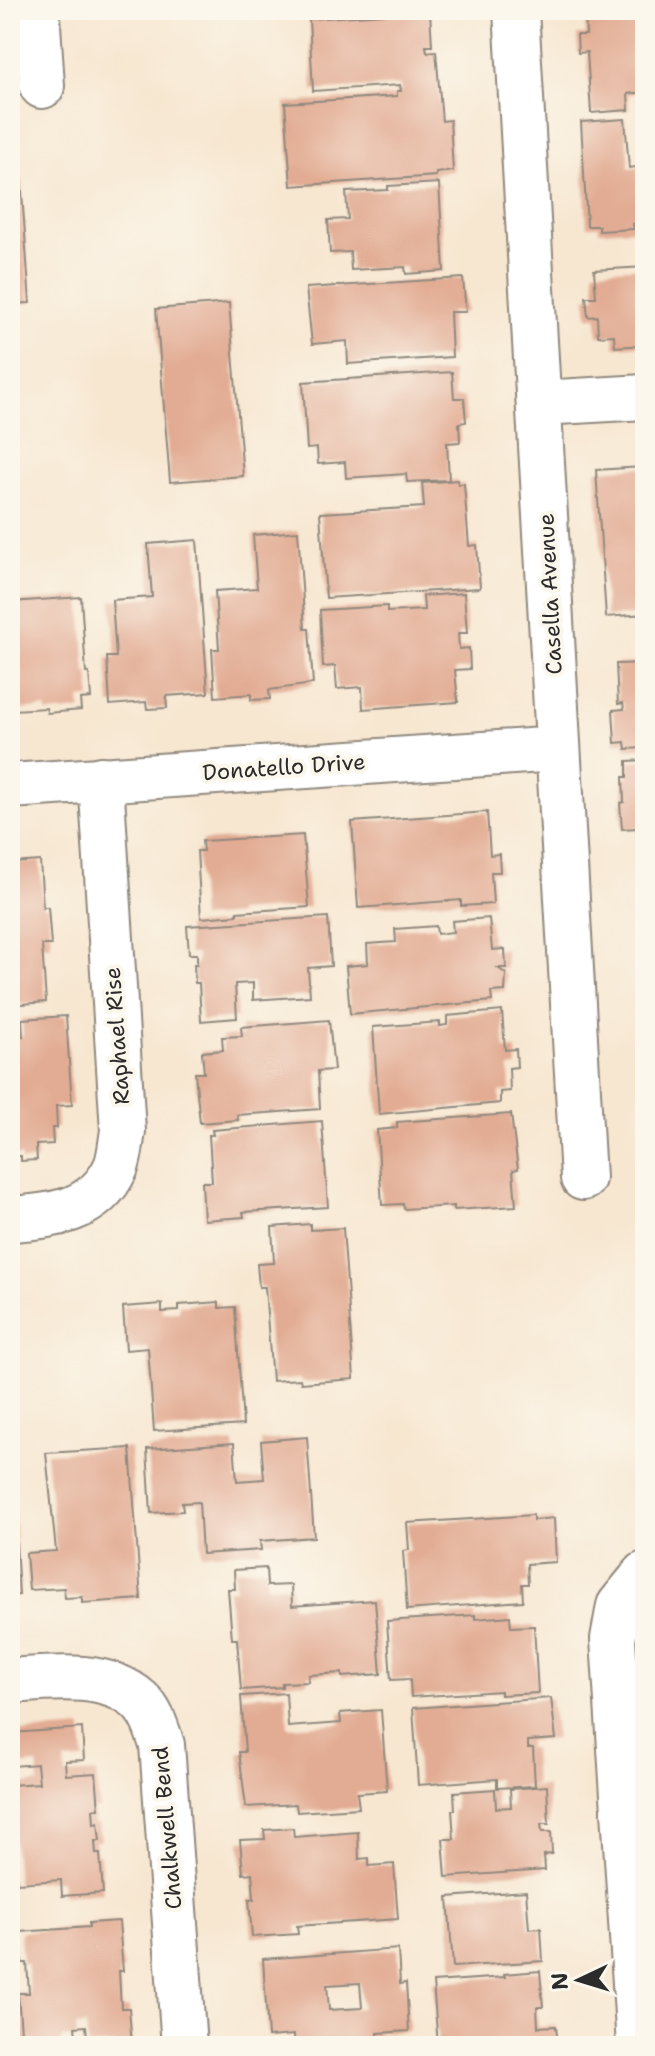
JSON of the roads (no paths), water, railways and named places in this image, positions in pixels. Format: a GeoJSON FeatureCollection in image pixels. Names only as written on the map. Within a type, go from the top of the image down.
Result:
{"type":"FeatureCollection","features":[{"type":"Feature","properties":{"kind":"street"},"geometry":{"type":"LineString","coordinates":[[37,10],[42,86]]}},
{"type":"Feature","properties":{"kind":"street","name":"Casella Avenue"},"geometry":{"type":"LineString","coordinates":[[516,10],[583,1178]]}},
{"type":"Feature","properties":{"kind":"street"},"geometry":{"type":"LineString","coordinates":[[540,403],[645,397]]}},
{"type":"Feature","properties":{"kind":"street","name":"Donatello Drive"},"geometry":{"type":"LineString","coordinates":[[10,786],[558,749]]}},
{"type":"Feature","properties":{"kind":"street","name":"Raphael Rise"},"geometry":{"type":"LineString","coordinates":[[10,1219],[54,1215],[80,1206],[102,1190],[116,1166],[123,1131],[101,779]]}},
{"type":"Feature","properties":{"kind":"street"},"geometry":{"type":"LineString","coordinates":[[639,2046],[637,1894],[613,1639],[619,1606],[645,1574]]}},
{"type":"Feature","properties":{"kind":"street","name":"Chalkwell Bend"},"geometry":{"type":"LineString","coordinates":[[10,1681],[56,1678],[91,1680],[120,1688],[141,1701],[154,1721],[162,1745],[184,2046]]}}]}
